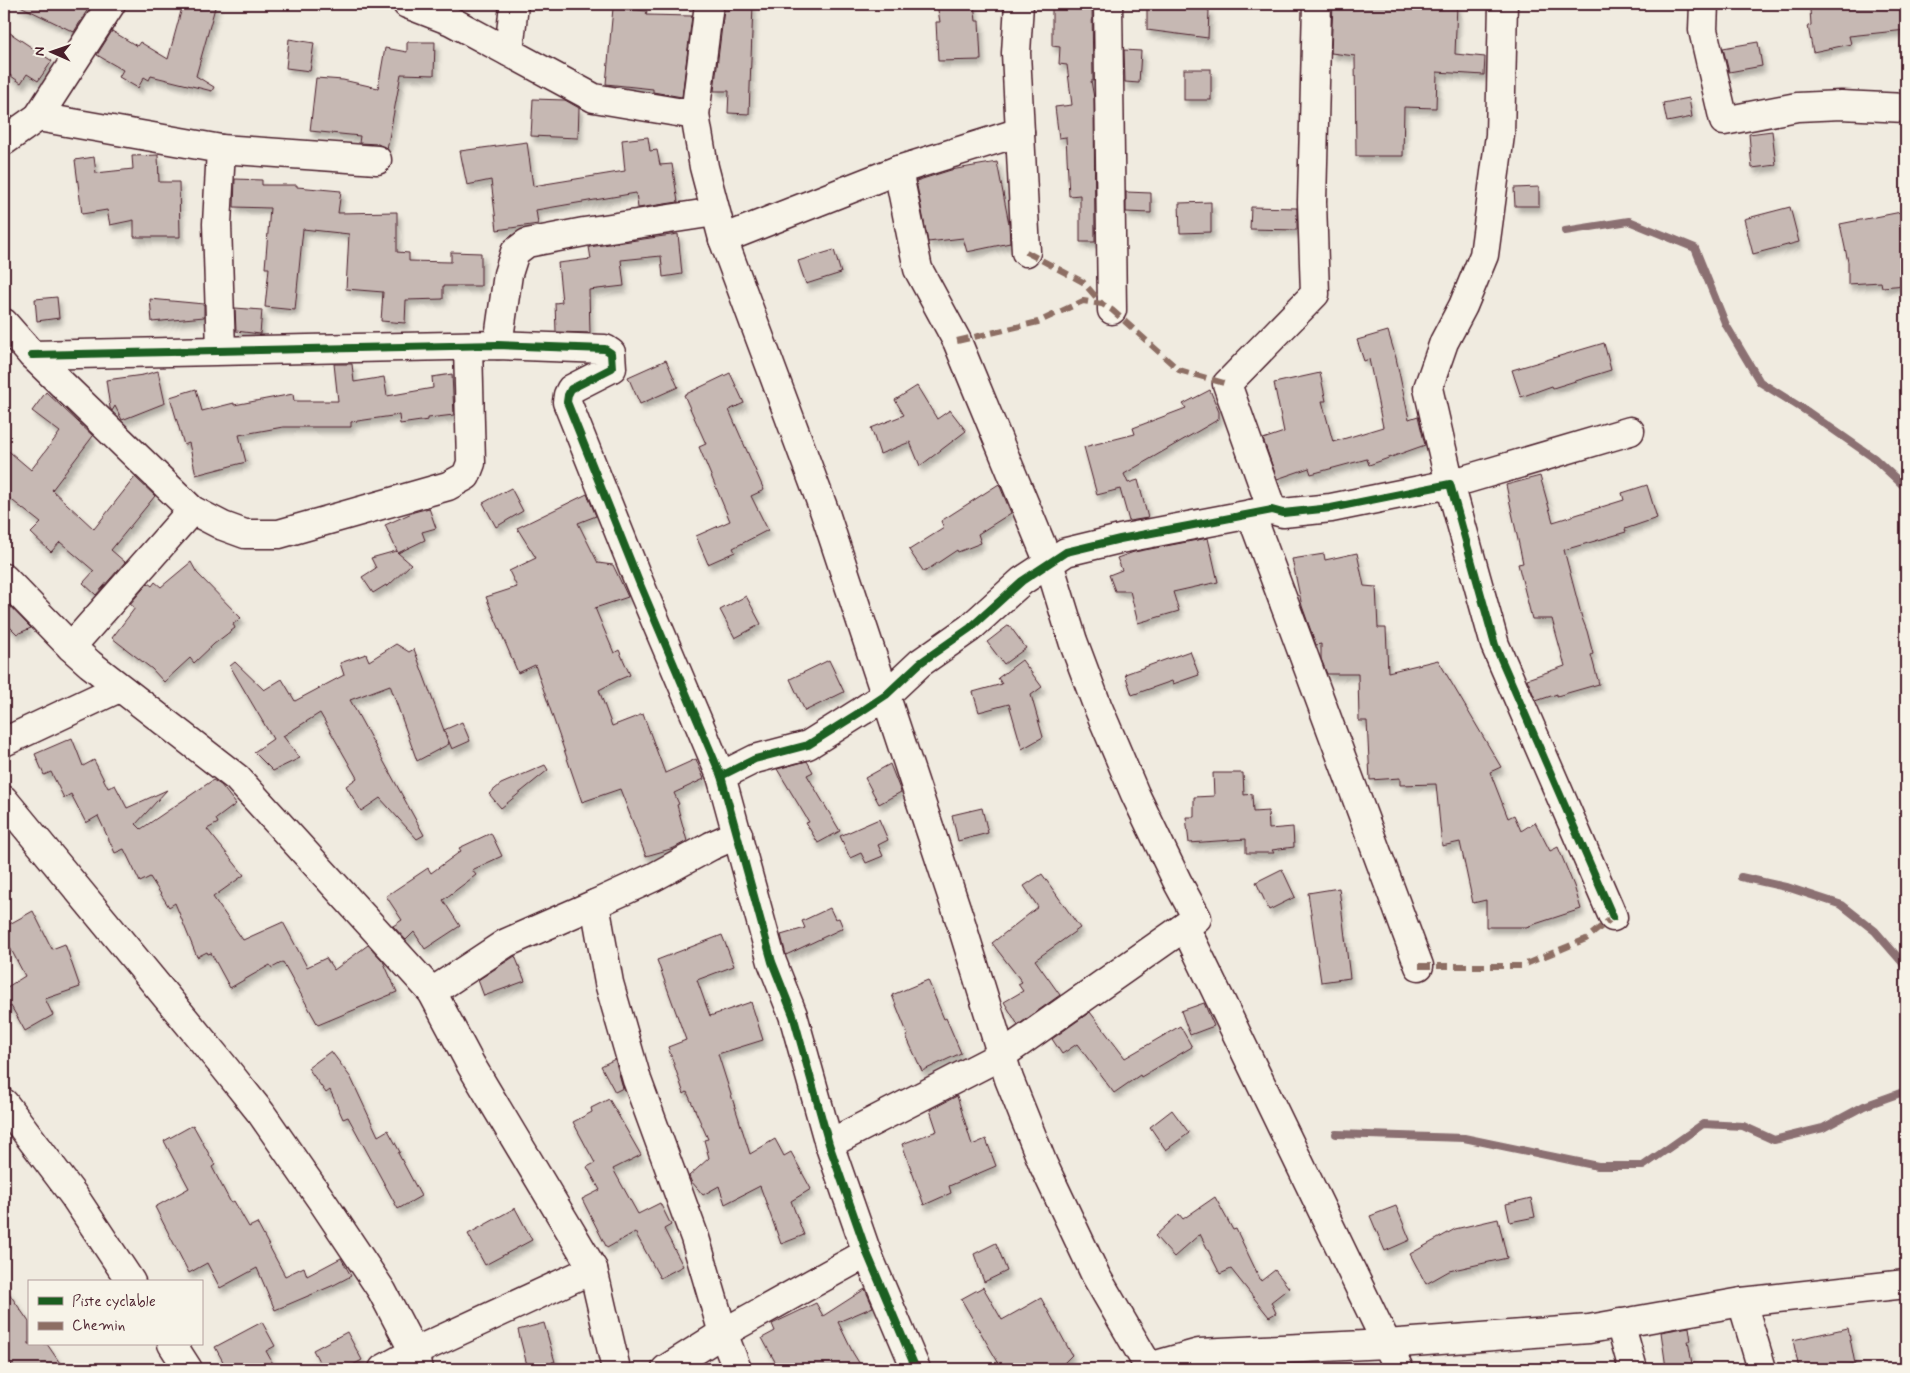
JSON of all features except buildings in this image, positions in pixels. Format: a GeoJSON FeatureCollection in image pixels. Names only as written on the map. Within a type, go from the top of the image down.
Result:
{"type":"FeatureCollection","features":[{"type":"Feature","properties":{"kind":"street"},"geometry":{"type":"LineString","coordinates":[[4,141],[38,117],[111,4]]}},
{"type":"Feature","properties":{"kind":"street"},"geometry":{"type":"LineString","coordinates":[[407,4],[451,21],[594,98],[695,116]]}},
{"type":"Feature","properties":{"kind":"street"},"geometry":{"type":"LineString","coordinates":[[509,52],[514,4]]}},
{"type":"Feature","properties":{"kind":"street"},"geometry":{"type":"LineString","coordinates":[[709,4],[695,116],[715,212],[723,239],[824,510],[962,926],[1009,1079],[1043,1164],[1096,1276],[1150,1368],[1199,1353],[1386,1344],[1589,1329],[1742,1302],[1906,1284]]}},
{"type":"Feature","properties":{"kind":"street"},"geometry":{"type":"LineString","coordinates":[[1019,4],[1016,53],[1026,252]]}},
{"type":"Feature","properties":{"kind":"street"},"geometry":{"type":"LineString","coordinates":[[1108,4],[1112,310]]}},
{"type":"Feature","properties":{"kind":"street"},"geometry":{"type":"LineString","coordinates":[[1317,4],[1312,202],[1315,294],[1227,384],[1261,512],[1419,966]]}},
{"type":"Feature","properties":{"kind":"street"},"geometry":{"type":"LineString","coordinates":[[1503,4],[1500,134],[1484,255],[1463,306],[1444,342],[1428,388],[1450,484],[1495,645],[1613,917]]}},
{"type":"Feature","properties":{"kind":"street"},"geometry":{"type":"LineString","coordinates":[[1704,4],[1703,30],[1724,121],[1796,107],[1841,105],[1906,108]]}},
{"type":"Feature","properties":{"kind":"street"},"geometry":{"type":"LineString","coordinates":[[38,117],[221,149],[376,160]]}},
{"type":"Feature","properties":{"kind":"street"},"geometry":{"type":"LineString","coordinates":[[723,239],[898,170],[1020,132]]}},
{"type":"Feature","properties":{"kind":"street"},"geometry":{"type":"LineString","coordinates":[[220,350],[217,224],[221,149]]}},
{"type":"Feature","properties":{"kind":"street"},"geometry":{"type":"LineString","coordinates":[[829,1144],[1002,1055],[1197,918],[1135,794],[1097,705],[1073,641],[1050,563],[957,341],[918,269],[898,170]]}},
{"type":"Feature","properties":{"kind":"street"},"geometry":{"type":"LineString","coordinates":[[498,345],[508,274],[515,252],[528,243],[584,232],[715,212]]}},
{"type":"Feature","properties":{"kind":"street"},"geometry":{"type":"LineString","coordinates":[[4,323],[32,355],[192,510],[223,526],[245,534],[279,534],[448,486],[466,476],[470,463],[468,346]]}},
{"type":"Feature","properties":{"kind":"street"},"geometry":{"type":"LineString","coordinates":[[32,355],[498,345],[605,349],[611,353],[612,368],[571,389],[567,402],[639,582],[721,776],[769,953],[792,1015],[829,1144],[867,1253],[916,1369]]}},
{"type":"Feature","properties":{"kind":"street"},"geometry":{"type":"LineString","coordinates":[[721,776],[755,759],[808,746],[886,695],[920,663],[970,628],[1022,581],[1066,552],[1120,539],[1261,512],[1283,513],[1331,508],[1450,484],[1630,431]]}},
{"type":"Feature","properties":{"kind":"street"},"geometry":{"type":"LineString","coordinates":[[71,647],[192,510]]}},
{"type":"Feature","properties":{"kind":"street"},"geometry":{"type":"LineString","coordinates":[[4,578],[71,647],[119,688],[237,778],[432,992],[471,1065],[593,1269],[616,1369]]}},
{"type":"Feature","properties":{"kind":"street"},"geometry":{"type":"LineString","coordinates":[[4,742],[119,688]]}},
{"type":"Feature","properties":{"kind":"street"},"geometry":{"type":"LineString","coordinates":[[4,800],[261,1113],[382,1291],[416,1360]]}},
{"type":"Feature","properties":{"kind":"street"},"geometry":{"type":"LineString","coordinates":[[432,992],[506,943],[654,877],[711,846],[738,834]]}},
{"type":"Feature","properties":{"kind":"street"},"geometry":{"type":"LineString","coordinates":[[594,904],[609,983],[637,1080],[696,1238],[723,1333],[737,1369]]}},
{"type":"Feature","properties":{"kind":"street"},"geometry":{"type":"LineString","coordinates":[[1185,927],[1399,1369]]}},
{"type":"Feature","properties":{"kind":"street"},"geometry":{"type":"LineString","coordinates":[[4,1103],[74,1196],[130,1280]]}},
{"type":"Feature","properties":{"kind":"street"},"geometry":{"type":"LineString","coordinates":[[666,1369],[723,1333],[867,1253]]}},
{"type":"Feature","properties":{"kind":"street"},"geometry":{"type":"LineString","coordinates":[[383,1369],[416,1360],[593,1269]]}},
{"type":"Feature","properties":{"kind":"street"},"geometry":{"type":"LineString","coordinates":[[1742,1302],[1762,1369]]}},
{"type":"Feature","properties":{"kind":"street"},"geometry":{"type":"LineString","coordinates":[[1620,1323],[1633,1369]]}},
{"type":"Feature","properties":{"kind":"street"},"geometry":{"type":"LineString","coordinates":[[173,1346],[188,1369]]}},
{"type":"Feature","properties":{"kind":"waterway"},"geometry":{"type":"LineString","coordinates":[[1565,231],[1629,221],[1695,248],[1726,325],[1760,382],[1808,412],[1874,458],[1906,488]]}},
{"type":"Feature","properties":{"kind":"waterway"},"geometry":{"type":"LineString","coordinates":[[1741,877],[1790,888],[1842,905],[1875,931],[1902,962],[1906,970]]}},
{"type":"Feature","properties":{"kind":"waterway"},"geometry":{"type":"LineString","coordinates":[[1336,1134],[1464,1138],[1598,1166],[1643,1166],[1703,1124],[1743,1126],[1774,1140],[1823,1128],[1864,1106],[1906,1091]]}},
{"type":"Feature","properties":{"kind":"marked path"},"geometry":{"type":"LineString","coordinates":[[1026,252],[1083,282],[1102,304]]}},
{"type":"Feature","properties":{"kind":"marked path"},"geometry":{"type":"LineString","coordinates":[[957,341],[1038,322],[1083,301],[1102,304],[1112,310],[1179,370],[1227,384]]}},
{"type":"Feature","properties":{"kind":"marked path"},"geometry":{"type":"LineString","coordinates":[[1419,966],[1521,966],[1586,939],[1613,917]]}},
{"type":"Feature","properties":{"kind":"cycle path"},"geometry":{"type":"LineString","coordinates":[[32,355],[498,345],[605,349],[611,353],[612,368],[571,389],[567,402],[639,582],[721,776],[772,962],[793,1015],[829,1144],[867,1253],[916,1369]]}},
{"type":"Feature","properties":{"kind":"cycle path"},"geometry":{"type":"LineString","coordinates":[[721,776],[755,759],[808,745],[862,711],[886,695],[920,663],[970,628],[1022,581],[1066,552],[1120,539],[1272,510],[1283,513],[1331,508],[1450,484],[1495,645],[1613,917]]}}]}
